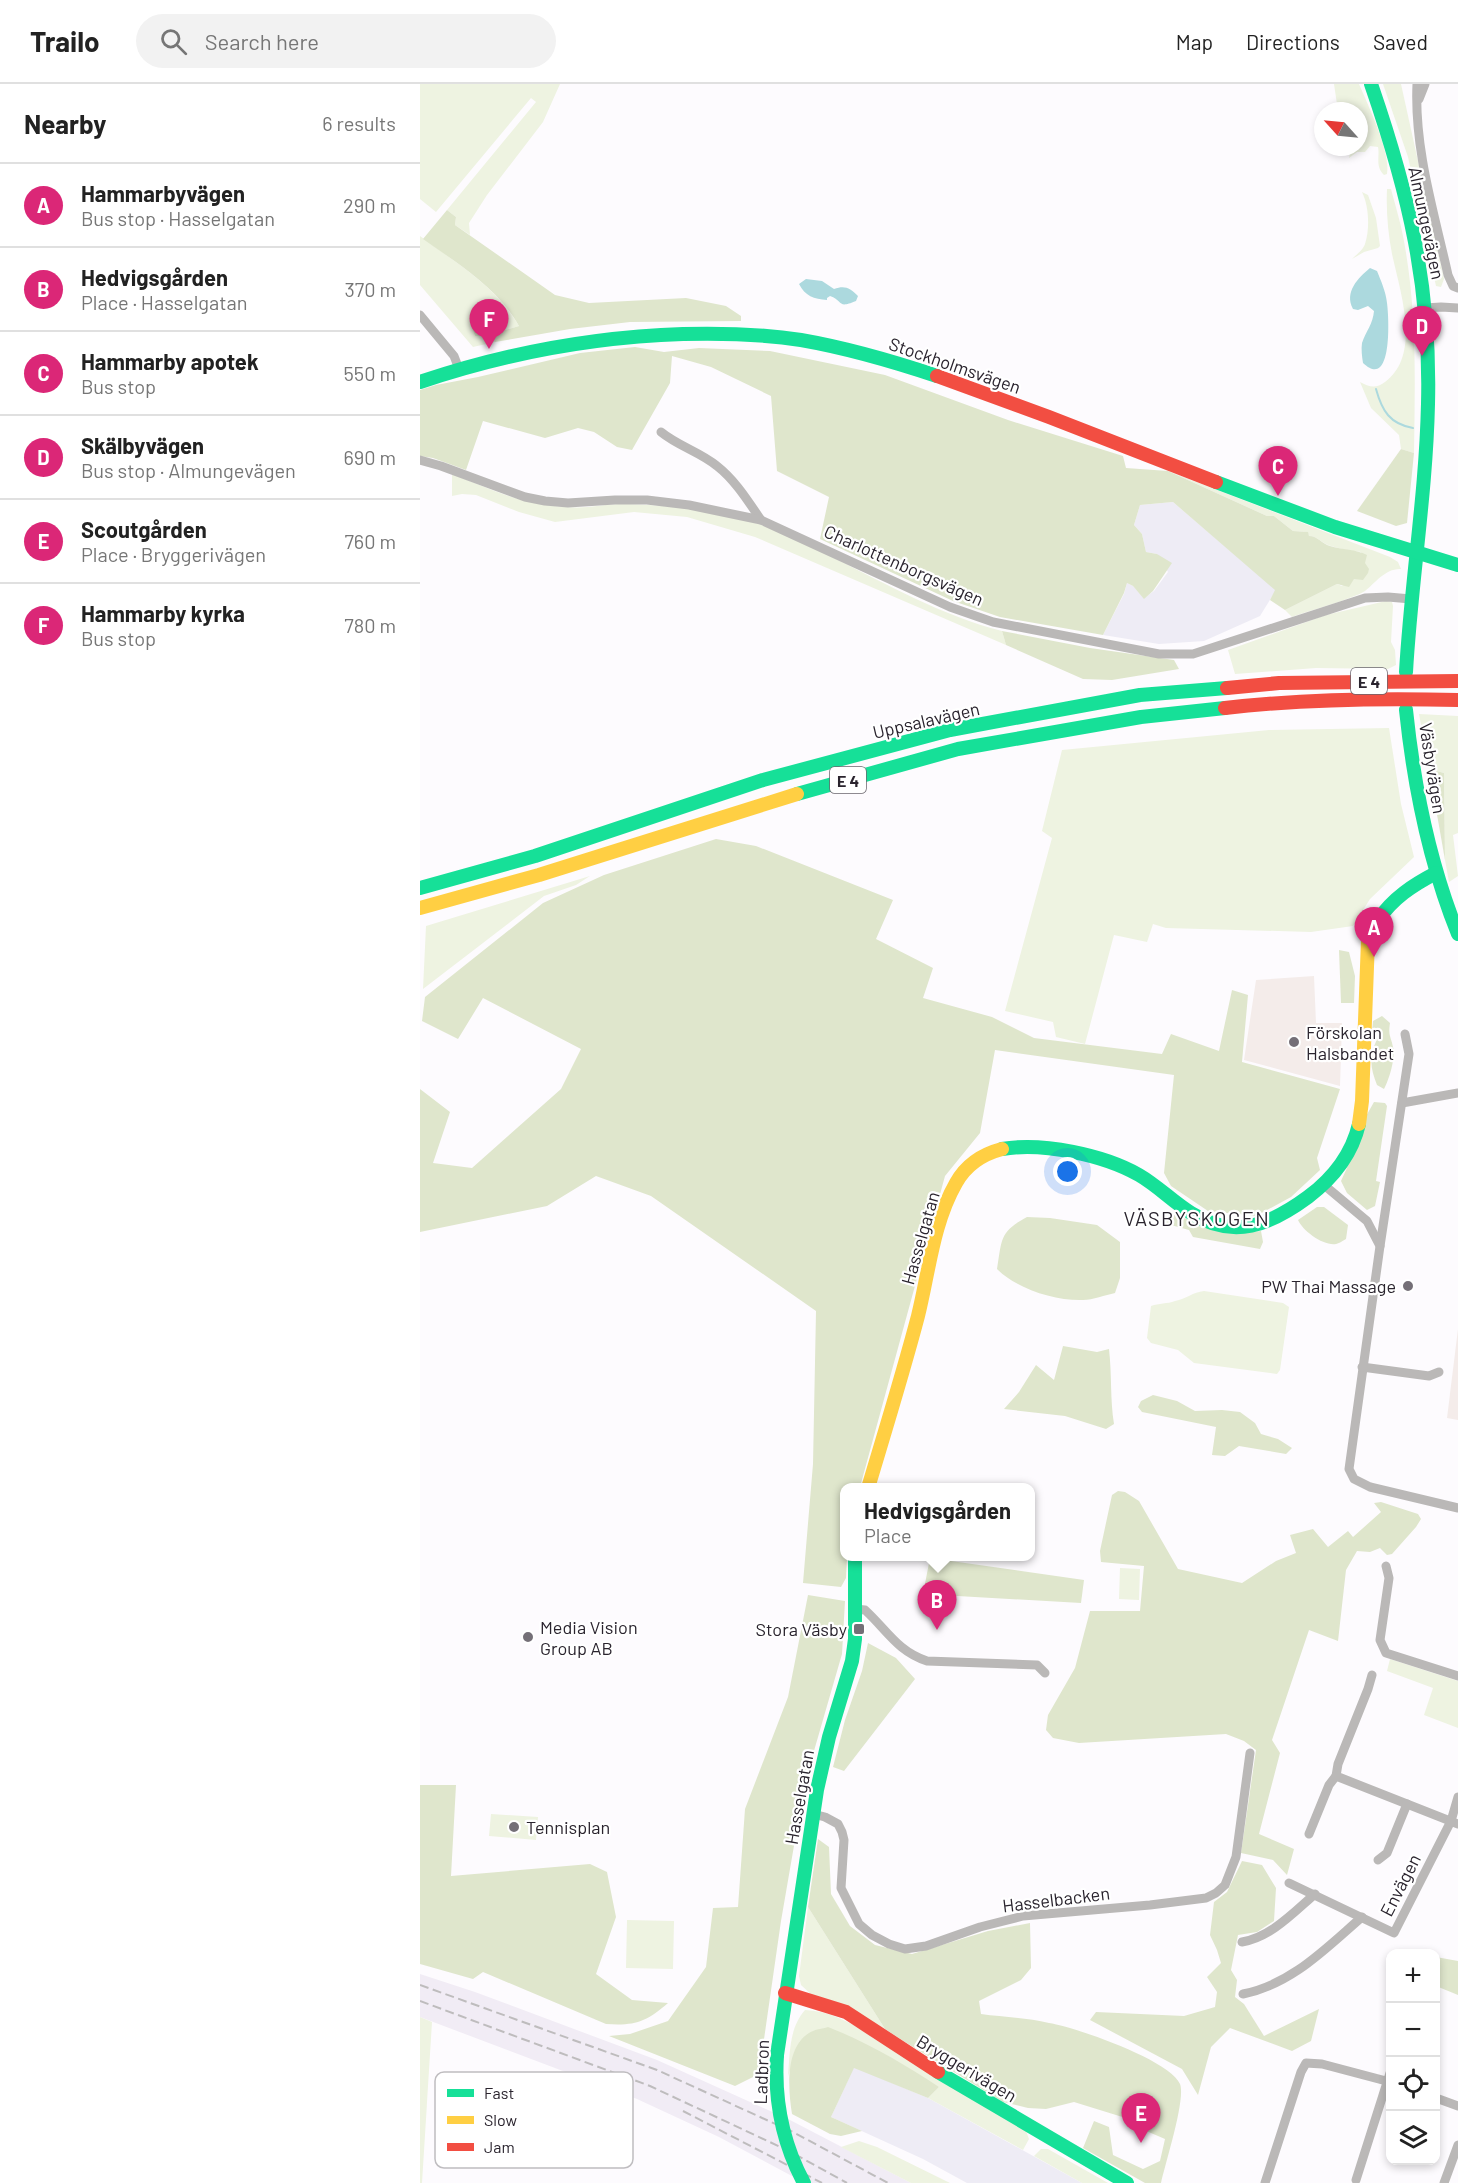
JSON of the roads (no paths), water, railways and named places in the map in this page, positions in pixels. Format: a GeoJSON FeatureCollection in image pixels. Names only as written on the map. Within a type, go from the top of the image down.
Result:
{"type":"FeatureCollection","features":[{"type":"Feature","properties":{"kind":"main road","name":"Almungevägen"},"geometry":{"type":"LineString","coordinates":[[1371,84],[1401,179],[1418,249],[1425,308],[1429,375],[1427,453],[1417,553]]}},
{"type":"Feature","properties":{"kind":"main road","name":"Stockholmsvägen"},"geometry":{"type":"LineString","coordinates":[[420,382],[524,351],[615,337],[649,334],[717,334],[799,340],[910,367],[1106,438],[1320,522],[1458,565]]}},
{"type":"Feature","properties":{"kind":"main road"},"geometry":{"type":"LineString","coordinates":[[1406,672],[1417,553]]}},
{"type":"Feature","properties":{"kind":"main road","name":"Uppsalavägen"},"geometry":{"type":"LineString","coordinates":[[420,888],[535,856],[763,780],[950,730],[1140,695],[1279,683],[1458,681]]}},
{"type":"Feature","properties":{"kind":"main road","name":"Uppsalavägen"},"geometry":{"type":"LineString","coordinates":[[420,908],[539,875],[762,804],[958,749],[1141,717],[1286,700],[1372,698],[1458,700]]}},
{"type":"Feature","properties":{"kind":"main road","name":"Väsbyvägen"},"geometry":{"type":"LineString","coordinates":[[1406,711],[1416,794],[1436,873],[1458,934]]}},
{"type":"Feature","properties":{"kind":"main road","name":"Hasselgatan"},"geometry":{"type":"LineString","coordinates":[[869,1483],[918,1316],[950,1194],[965,1169],[977,1159],[1005,1148],[1024,1147],[1067,1152],[1104,1159],[1129,1170],[1193,1215],[1211,1223],[1233,1228],[1262,1225],[1287,1214],[1324,1185],[1351,1149],[1360,1118],[1368,940],[1375,922],[1387,906],[1404,891],[1436,873]]}},
{"type":"Feature","properties":{"kind":"main road","name":"Hasselgatan"},"geometry":{"type":"LineString","coordinates":[[785,1993],[813,1814],[829,1737],[852,1661],[855,1639],[855,1561]]}},
{"type":"Feature","properties":{"kind":"main road","name":"Ladbron"},"geometry":{"type":"LineString","coordinates":[[785,1993],[775,2087],[778,2119],[785,2146],[804,2183]]}},
{"type":"Feature","properties":{"kind":"main road","name":"Bryggerivägen"},"geometry":{"type":"LineString","coordinates":[[785,1993],[846,2013],[913,2058],[1127,2183]]}},
{"type":"Feature","properties":{"kind":"street"},"geometry":{"type":"LineString","coordinates":[[1417,84],[1416,106],[1420,147],[1448,275],[1456,287]]}},
{"type":"Feature","properties":{"kind":"street"},"geometry":{"type":"LineString","coordinates":[[1416,106],[1425,84]]}},
{"type":"Feature","properties":{"kind":"street"},"geometry":{"type":"LineString","coordinates":[[1425,308],[1458,308]]}},
{"type":"Feature","properties":{"kind":"street"},"geometry":{"type":"LineString","coordinates":[[420,315],[454,356],[459,369]]}},
{"type":"Feature","properties":{"kind":"street"},"geometry":{"type":"LineString","coordinates":[[661,432],[673,442],[716,465],[744,495],[761,520]]}},
{"type":"Feature","properties":{"kind":"street","name":"Charlottenborgsvägen"},"geometry":{"type":"LineString","coordinates":[[420,460],[525,497],[545,501],[568,503],[647,500],[689,505],[761,520],[816,543],[950,607],[993,621],[1159,654],[1193,654],[1365,598],[1412,599]]}},
{"type":"Feature","properties":{"kind":"street"},"geometry":{"type":"LineString","coordinates":[[1405,1034],[1409,1054],[1349,1469],[1354,1479],[1370,1487],[1458,1508]]}},
{"type":"Feature","properties":{"kind":"street"},"geometry":{"type":"LineString","coordinates":[[1402,1103],[1458,1093]]}},
{"type":"Feature","properties":{"kind":"street"},"geometry":{"type":"LineString","coordinates":[[1324,1185],[1367,1221],[1380,1246]]}},
{"type":"Feature","properties":{"kind":"street"},"geometry":{"type":"LineString","coordinates":[[1362,1367],[1429,1376],[1439,1372]]}},
{"type":"Feature","properties":{"kind":"street"},"geometry":{"type":"LineString","coordinates":[[1386,1566],[1389,1578],[1380,1640],[1386,1653],[1458,1676]]}},
{"type":"Feature","properties":{"kind":"street"},"geometry":{"type":"LineString","coordinates":[[855,1609],[865,1610],[898,1645],[918,1658],[927,1661],[1037,1665],[1045,1673]]}},
{"type":"Feature","properties":{"kind":"street"},"geometry":{"type":"LineString","coordinates":[[1309,1834],[1329,1785],[1336,1776],[1338,1764],[1372,1675]]}},
{"type":"Feature","properties":{"kind":"street","name":"Hasselbacken"},"geometry":{"type":"LineString","coordinates":[[813,1814],[838,1824],[842,1832],[844,1840],[841,1888],[859,1924],[872,1935],[905,1949],[926,1946],[981,1927],[1023,1916],[1150,1905],[1206,1898],[1216,1893],[1225,1885],[1236,1857],[1250,1753]]}},
{"type":"Feature","properties":{"kind":"street"},"geometry":{"type":"LineString","coordinates":[[1336,1776],[1454,1823],[1458,1797]]}},
{"type":"Feature","properties":{"kind":"street"},"geometry":{"type":"LineString","coordinates":[[1378,1860],[1387,1852],[1407,1804]]}},
{"type":"Feature","properties":{"kind":"street","name":"Envägen"},"geometry":{"type":"LineString","coordinates":[[1288,1882],[1394,1933],[1454,1823]]}},
{"type":"Feature","properties":{"kind":"street"},"geometry":{"type":"LineString","coordinates":[[1242,1942],[1256,1939],[1281,1923],[1315,1894]]}},
{"type":"Feature","properties":{"kind":"street","name":"Envägen"},"geometry":{"type":"LineString","coordinates":[[1243,1994],[1259,1991],[1302,1969],[1362,1917]]}},
{"type":"Feature","properties":{"kind":"street"},"geometry":{"type":"LineString","coordinates":[[1265,2183],[1301,2072],[1306,2063],[1322,2064],[1386,2078]]}},
{"type":"Feature","properties":{"kind":"street"},"geometry":{"type":"LineString","coordinates":[[1356,2180],[1386,2091]]}},
{"type":"Feature","properties":{"kind":"street"},"geometry":{"type":"LineString","coordinates":[[1440,2099],[1458,2106]]}},
{"type":"Feature","properties":{"kind":"street"},"geometry":{"type":"LineString","coordinates":[[1444,2183],[1458,2145]]}},
{"type":"Feature","properties":{"kind":"water"},"geometry":{"type":"Polygon","coordinates":[[[1370,268],[1377,271],[1383,287],[1388,322],[1387,349],[1384,360],[1380,367],[1373,369],[1363,363],[1362,343],[1374,311],[1368,306],[1358,310],[1353,309],[1350,297],[1357,281],[1370,268]]]}},
{"type":"Feature","properties":{"kind":"water"},"geometry":{"type":"Polygon","coordinates":[[[806,279],[822,281],[834,289],[847,288],[858,296],[856,301],[846,304],[830,296],[827,300],[814,298],[807,294],[799,284],[806,279]]]}},
{"type":"Feature","properties":{"kind":"waterway"},"geometry":{"type":"LineString","coordinates":[[1376,389],[1388,415],[1398,423],[1413,428]]}},
{"type":"Feature","properties":{"kind":"railway"},"geometry":{"type":"LineString","coordinates":[[420,1985],[657,2070],[793,2132],[888,2183]]}},
{"type":"Feature","properties":{"kind":"railway"},"geometry":{"type":"LineString","coordinates":[[420,2001],[612,2072]]}},
{"type":"Feature","properties":{"kind":"railway"},"geometry":{"type":"LineString","coordinates":[[633,2080],[789,2151],[847,2183]]}},
{"type":"Feature","properties":{"kind":"railway"},"geometry":{"type":"LineString","coordinates":[[683,2111],[822,2183]]}},
{"type":"Feature","properties":{"kind":"place","name":"Hammarby kyrka"},"geometry":{"type":"Point","coordinates":[489,349]}},
{"type":"Feature","properties":{"kind":"place","name":"Skälbyvägen"},"geometry":{"type":"Point","coordinates":[1422,356]}},
{"type":"Feature","properties":{"kind":"place","name":"Hammarby apotek"},"geometry":{"type":"Point","coordinates":[1278,496]}},
{"type":"Feature","properties":{"kind":"place","name":"Hammarbyvägen"},"geometry":{"type":"Point","coordinates":[1374,957]}},
{"type":"Feature","properties":{"kind":"place","name":"Förskolan Halsbandet"},"geometry":{"type":"Point","coordinates":[1294,1042]}},
{"type":"Feature","properties":{"kind":"place","name":"PW Thai Massage"},"geometry":{"type":"Point","coordinates":[1408,1286]}},
{"type":"Feature","properties":{"kind":"place","name":"Stora Väsby"},"geometry":{"type":"Point","coordinates":[859,1629]}},
{"type":"Feature","properties":{"kind":"place","name":"Hedvigsgården"},"geometry":{"type":"Point","coordinates":[937,1630]}},
{"type":"Feature","properties":{"kind":"place","name":"Media Vision Group AB"},"geometry":{"type":"Point","coordinates":[528,1637]}},
{"type":"Feature","properties":{"kind":"place","name":"Tennisplan"},"geometry":{"type":"Point","coordinates":[514,1827]}},
{"type":"Feature","properties":{"kind":"place","name":"Scoutgården"},"geometry":{"type":"Point","coordinates":[1141,2143]}},
{"type":"Feature","properties":{"kind":"district","name":"VÄSBYSKOGEN"},"geometry":{"type":"Point","coordinates":[1197,1218]}}]}
